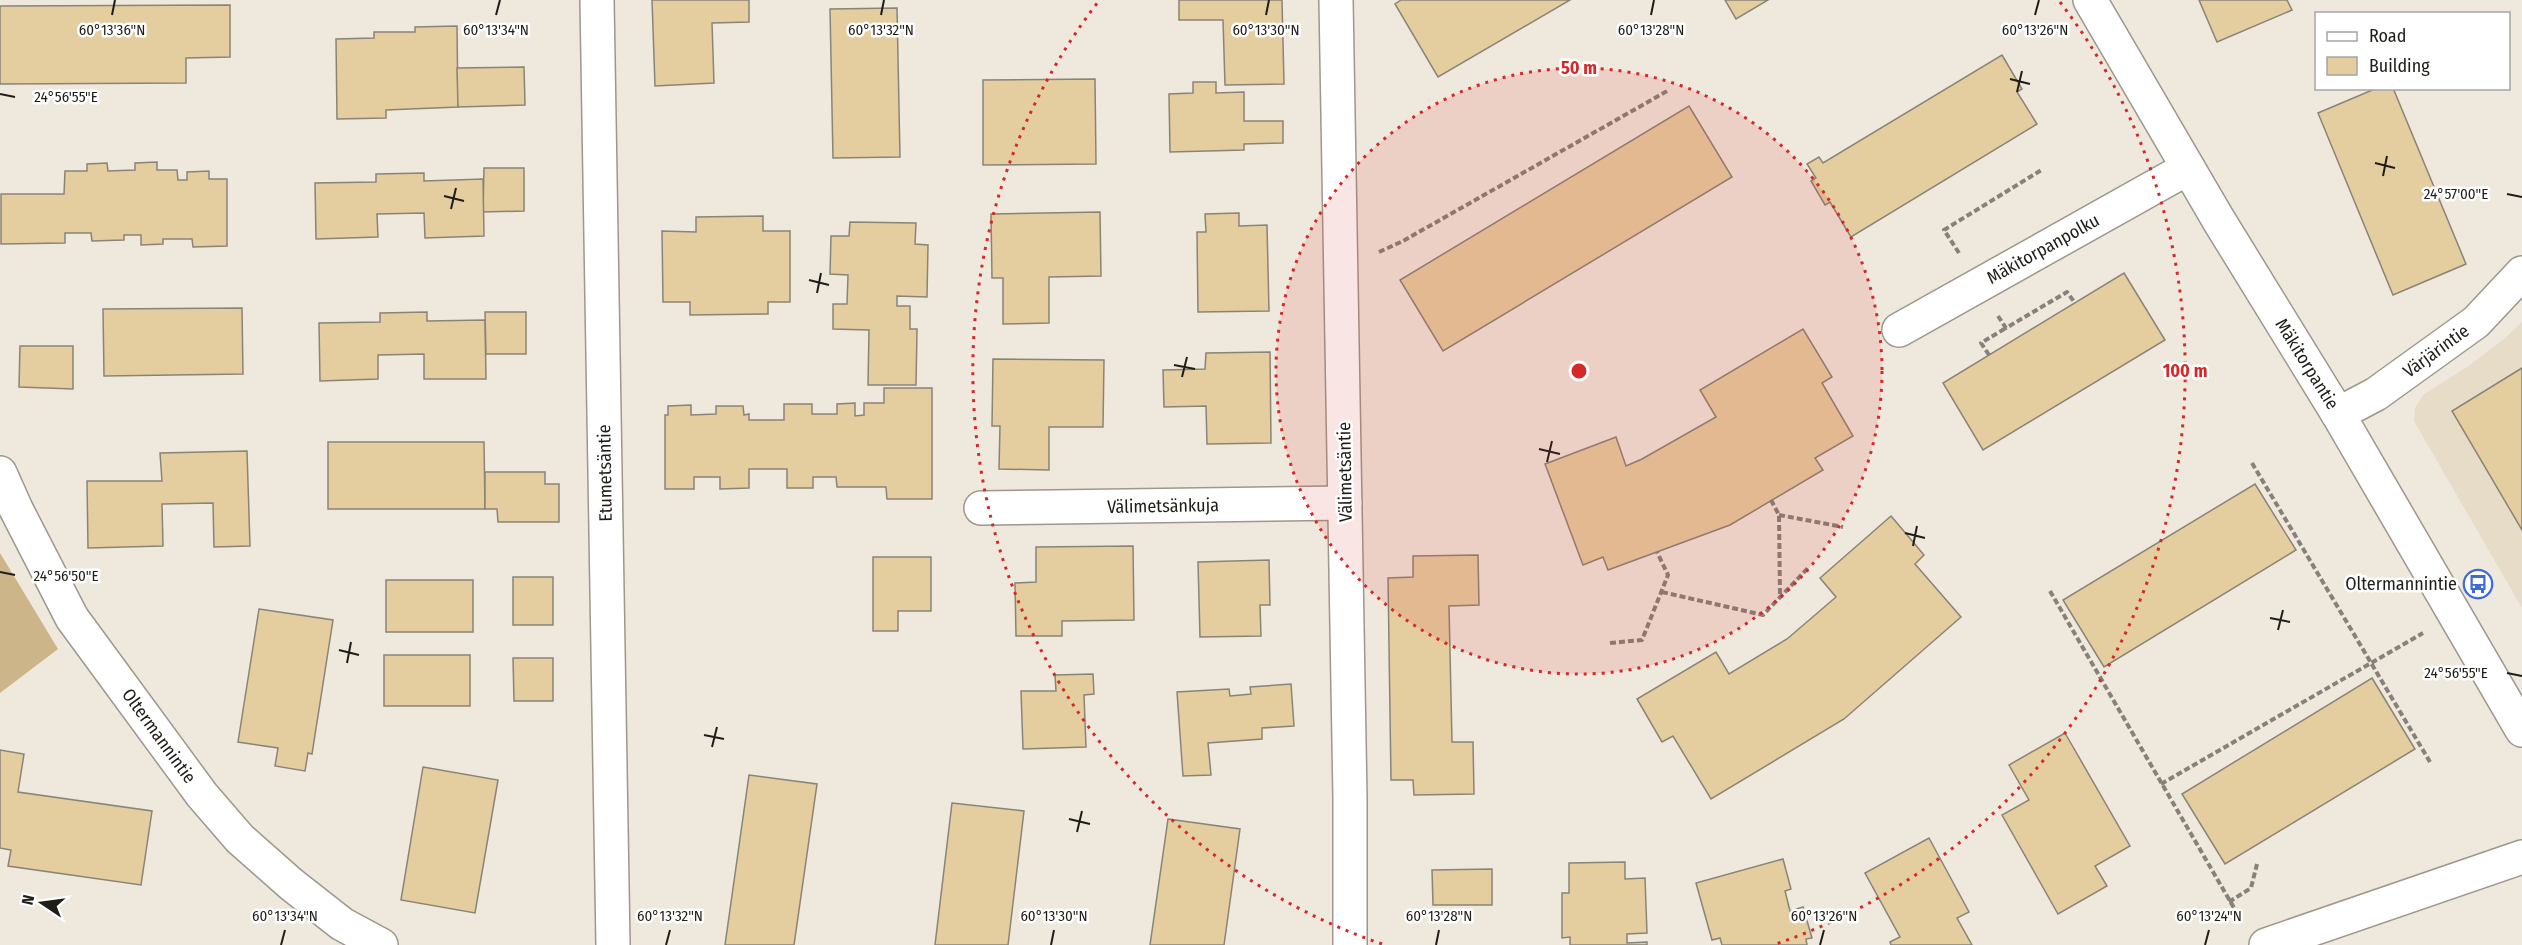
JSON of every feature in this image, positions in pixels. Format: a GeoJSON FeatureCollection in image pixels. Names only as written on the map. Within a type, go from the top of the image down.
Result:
{"type":"FeatureCollection","features":[{"type":"Feature","properties":{"kind":"street","name":"Etumetsäntie"},"geometry":{"type":"LineString","coordinates":[[597,0],[613,945]]}},
{"type":"Feature","properties":{"kind":"street","name":"Välimetsäntie"},"geometry":{"type":"LineString","coordinates":[[1336,0],[1350,945]]}},
{"type":"Feature","properties":{"kind":"street","name":"Mäkitorpantie"},"geometry":{"type":"LineString","coordinates":[[2090,0],[2188,168],[2338,414],[2522,730]]}},
{"type":"Feature","properties":{"kind":"street","name":"Mäkitorpanpolku"},"geometry":{"type":"LineString","coordinates":[[1899,330],[2188,168]]}},
{"type":"Feature","properties":{"kind":"street","name":"Värjärintie"},"geometry":{"type":"LineString","coordinates":[[2338,414],[2376,394],[2476,322],[2522,273]]}},
{"type":"Feature","properties":{"kind":"street","name":"Oltermannintie"},"geometry":{"type":"LineString","coordinates":[[0,473],[72,618],[202,795],[240,839],[291,884],[342,924],[381,945]]}},
{"type":"Feature","properties":{"kind":"street","name":"Välimetsänkuja"},"geometry":{"type":"LineString","coordinates":[[981,508],[1345,503]]}},
{"type":"Feature","properties":{"kind":"street"},"geometry":{"type":"LineString","coordinates":[[2255,936],[2522,857]]}},
{"type":"Feature","properties":{"kind":"path"},"geometry":{"type":"LineString","coordinates":[[1341,260],[1364,259],[1403,241],[1669,90]]}},
{"type":"Feature","properties":{"kind":"path"},"geometry":{"type":"LineString","coordinates":[[1989,355],[1981,343],[2006,328]]}},
{"type":"Feature","properties":{"kind":"path"},"geometry":{"type":"LineString","coordinates":[[2252,463],[2430,762]]}},
{"type":"Feature","properties":{"kind":"path"},"geometry":{"type":"LineString","coordinates":[[1771,500],[1779,515],[1780,597]]}},
{"type":"Feature","properties":{"kind":"path"},"geometry":{"type":"LineString","coordinates":[[1779,515],[1844,527]]}},
{"type":"Feature","properties":{"kind":"path"},"geometry":{"type":"LineString","coordinates":[[1610,643],[1642,640],[1668,575],[1657,552]]}},
{"type":"Feature","properties":{"kind":"path"},"geometry":{"type":"LineString","coordinates":[[1662,592],[1763,615],[1808,568]]}},
{"type":"Feature","properties":{"kind":"path"},"geometry":{"type":"LineString","coordinates":[[2050,591],[2229,902],[2255,936]]}},
{"type":"Feature","properties":{"kind":"path"},"geometry":{"type":"LineString","coordinates":[[2161,784],[2400,646]]}},
{"type":"Feature","properties":{"kind":"path"},"geometry":{"type":"LineString","coordinates":[[2229,902],[2251,888],[2257,864]]}},
{"type":"Feature","properties":{"kind":"shaded area"},"geometry":{"type":"Polygon","coordinates":[[[2522,322],[2522,608],[2414,421],[2415,408],[2423,395],[2470,365],[2522,322]]]}},
{"type":"Feature","properties":{"kind":"shaded area"},"geometry":{"type":"Polygon","coordinates":[[[0,553],[58,649],[0,693],[0,553]]]}},
{"type":"Feature","properties":{"kind":"building"},"geometry":{"type":"Polygon","coordinates":[[[652,0],[749,0],[749,22],[712,23],[714,83],[655,86],[652,0]]]}},
{"type":"Feature","properties":{"kind":"building"},"geometry":{"type":"Polygon","coordinates":[[[1179,0],[1282,0],[1284,84],[1225,85],[1223,20],[1179,20],[1179,0]]]}},
{"type":"Feature","properties":{"kind":"building"},"geometry":{"type":"Polygon","coordinates":[[[1401,0],[1570,0],[1438,77],[1395,4],[1401,0]]]}},
{"type":"Feature","properties":{"kind":"building"},"geometry":{"type":"Polygon","coordinates":[[[1725,0],[1768,0],[1736,19],[1725,0]]]}},
{"type":"Feature","properties":{"kind":"building"},"geometry":{"type":"Polygon","coordinates":[[[2199,0],[2287,0],[2292,10],[2217,42],[2199,0]]]}},
{"type":"Feature","properties":{"kind":"building"},"geometry":{"type":"Polygon","coordinates":[[[230,5],[230,57],[186,58],[186,83],[0,84],[0,6],[230,5]]]}},
{"type":"Feature","properties":{"kind":"building"},"geometry":{"type":"Polygon","coordinates":[[[897,8],[900,157],[833,158],[830,9],[897,8]]]}},
{"type":"Feature","properties":{"kind":"building"},"geometry":{"type":"Polygon","coordinates":[[[457,26],[458,107],[386,110],[386,118],[337,119],[336,39],[374,38],[374,32],[415,32],[415,27],[457,26]]]}},
{"type":"Feature","properties":{"kind":"building"},"geometry":{"type":"Polygon","coordinates":[[[2002,55],[2022,89],[2017,92],[2037,124],[1851,237],[1830,202],[1825,205],[1811,181],[1816,178],[1807,164],[1819,157],[1823,163],[2002,55]]]}},
{"type":"Feature","properties":{"kind":"building"},"geometry":{"type":"Polygon","coordinates":[[[524,67],[525,105],[458,107],[457,68],[524,67]]]}},
{"type":"Feature","properties":{"kind":"building"},"geometry":{"type":"Polygon","coordinates":[[[1095,79],[1096,164],[983,165],[983,80],[1095,79]]]}},
{"type":"Feature","properties":{"kind":"building"},"geometry":{"type":"Polygon","coordinates":[[[1193,82],[1216,82],[1216,93],[1244,92],[1244,121],[1283,121],[1283,143],[1244,144],[1244,150],[1170,152],[1169,94],[1193,93],[1193,82]]]}},
{"type":"Feature","properties":{"kind":"building"},"geometry":{"type":"Polygon","coordinates":[[[2372,90],[2394,90],[2466,264],[2393,295],[2318,113],[2372,90]]]}},
{"type":"Feature","properties":{"kind":"building"},"geometry":{"type":"Polygon","coordinates":[[[1689,106],[1732,177],[1443,351],[1400,280],[1689,106]]]}},
{"type":"Feature","properties":{"kind":"building"},"geometry":{"type":"Polygon","coordinates":[[[157,162],[157,170],[177,170],[178,180],[187,180],[187,172],[209,171],[209,179],[227,179],[227,246],[193,247],[192,239],[163,239],[163,244],[141,245],[141,235],[124,235],[124,240],[92,241],[91,233],[65,233],[65,243],[1,244],[1,194],[64,194],[65,171],[87,171],[87,164],[107,163],[108,171],[135,170],[135,163],[157,162]]]}},
{"type":"Feature","properties":{"kind":"building"},"geometry":{"type":"Polygon","coordinates":[[[484,168],[524,168],[524,211],[483,212],[484,168]]]}},
{"type":"Feature","properties":{"kind":"building"},"geometry":{"type":"Polygon","coordinates":[[[424,173],[424,181],[483,179],[484,236],[425,238],[424,213],[377,214],[378,237],[316,239],[315,183],[376,182],[376,174],[424,173]]]}},
{"type":"Feature","properties":{"kind":"building"},"geometry":{"type":"Polygon","coordinates":[[[1100,212],[1101,276],[1049,277],[1049,323],[1003,324],[1003,278],[992,278],[991,214],[1100,212]]]}},
{"type":"Feature","properties":{"kind":"building"},"geometry":{"type":"Polygon","coordinates":[[[1239,213],[1239,226],[1267,225],[1269,311],[1198,312],[1197,232],[1206,232],[1205,214],[1239,213]]]}},
{"type":"Feature","properties":{"kind":"building"},"geometry":{"type":"Polygon","coordinates":[[[763,216],[763,231],[790,231],[790,302],[768,302],[768,314],[690,315],[690,302],[663,302],[662,231],[696,232],[696,217],[763,216]]]}},
{"type":"Feature","properties":{"kind":"building"},"geometry":{"type":"Polygon","coordinates":[[[850,222],[916,223],[915,244],[928,245],[927,297],[897,296],[897,306],[910,306],[910,329],[917,329],[916,385],[868,385],[869,330],[833,329],[833,304],[847,304],[848,275],[830,274],[831,236],[849,236],[850,222]]]}},
{"type":"Feature","properties":{"kind":"building"},"geometry":{"type":"Polygon","coordinates":[[[2124,273],[2165,340],[1983,450],[1943,383],[2124,273]]]}},
{"type":"Feature","properties":{"kind":"building"},"geometry":{"type":"Polygon","coordinates":[[[242,308],[243,374],[104,376],[103,309],[242,308]]]}},
{"type":"Feature","properties":{"kind":"building"},"geometry":{"type":"Polygon","coordinates":[[[427,312],[427,321],[485,320],[486,379],[424,379],[424,354],[378,355],[378,379],[320,381],[319,323],[380,322],[380,313],[427,312]]]}},
{"type":"Feature","properties":{"kind":"building"},"geometry":{"type":"Polygon","coordinates":[[[485,312],[526,312],[526,354],[486,354],[485,312]]]}},
{"type":"Feature","properties":{"kind":"building"},"geometry":{"type":"Polygon","coordinates":[[[1803,329],[1832,377],[1822,383],[1853,436],[1815,458],[1823,470],[1730,525],[1608,570],[1603,557],[1583,565],[1545,464],[1616,437],[1626,466],[1642,459],[1716,417],[1700,390],[1803,329]]]}},
{"type":"Feature","properties":{"kind":"building"},"geometry":{"type":"Polygon","coordinates":[[[20,346],[73,346],[73,389],[19,387],[20,346]]]}},
{"type":"Feature","properties":{"kind":"building"},"geometry":{"type":"Polygon","coordinates":[[[1270,352],[1271,443],[1207,444],[1206,406],[1164,407],[1163,370],[1205,369],[1206,353],[1270,352]]]}},
{"type":"Feature","properties":{"kind":"building"},"geometry":{"type":"Polygon","coordinates":[[[993,359],[1104,360],[1103,427],[1049,427],[1049,470],[999,469],[1000,426],[992,426],[993,359]]]}},
{"type":"Feature","properties":{"kind":"building"},"geometry":{"type":"Polygon","coordinates":[[[2522,368],[2522,530],[2452,411],[2522,368]]]}},
{"type":"Feature","properties":{"kind":"building"},"geometry":{"type":"Polygon","coordinates":[[[884,388],[932,388],[932,499],[887,499],[886,487],[837,487],[836,477],[813,477],[813,488],[787,488],[787,469],[749,469],[749,488],[720,489],[720,477],[694,477],[694,489],[665,489],[665,415],[668,415],[668,406],[691,405],[691,415],[716,414],[716,406],[743,406],[744,415],[749,414],[749,420],[784,420],[784,404],[812,404],[812,414],[837,414],[837,404],[855,403],[855,416],[864,415],[864,403],[884,403],[884,388]]]}},
{"type":"Feature","properties":{"kind":"building"},"geometry":{"type":"Polygon","coordinates":[[[328,442],[484,442],[485,509],[328,509],[328,442]]]}},
{"type":"Feature","properties":{"kind":"building"},"geometry":{"type":"Polygon","coordinates":[[[247,451],[250,546],[214,547],[213,503],[162,504],[163,546],[88,548],[87,481],[162,481],[160,453],[247,451]]]}},
{"type":"Feature","properties":{"kind":"building"},"geometry":{"type":"Polygon","coordinates":[[[485,472],[545,472],[545,484],[559,484],[559,522],[498,522],[497,509],[485,509],[485,472]]]}},
{"type":"Feature","properties":{"kind":"building"},"geometry":{"type":"Polygon","coordinates":[[[2255,484],[2296,550],[2104,667],[2063,600],[2255,484]]]}},
{"type":"Feature","properties":{"kind":"building"},"geometry":{"type":"Polygon","coordinates":[[[1891,516],[1924,555],[1915,564],[1961,617],[1844,719],[1711,799],[1673,736],[1662,742],[1637,699],[1716,652],[1729,674],[1787,639],[1836,597],[1820,578],[1891,516]]]}},
{"type":"Feature","properties":{"kind":"building"},"geometry":{"type":"Polygon","coordinates":[[[1133,546],[1134,620],[1062,621],[1062,636],[1016,636],[1015,583],[1036,582],[1036,547],[1133,546]]]}},
{"type":"Feature","properties":{"kind":"building"},"geometry":{"type":"Polygon","coordinates":[[[1478,555],[1479,605],[1449,606],[1452,742],[1473,742],[1474,794],[1414,795],[1413,780],[1391,780],[1388,578],[1413,577],[1413,556],[1478,555]]]}},
{"type":"Feature","properties":{"kind":"building"},"geometry":{"type":"Polygon","coordinates":[[[873,557],[931,557],[931,611],[898,611],[898,631],[873,631],[873,557]]]}},
{"type":"Feature","properties":{"kind":"building"},"geometry":{"type":"Polygon","coordinates":[[[1269,560],[1270,605],[1260,605],[1261,636],[1200,637],[1198,562],[1269,560]]]}},
{"type":"Feature","properties":{"kind":"building"},"geometry":{"type":"Polygon","coordinates":[[[513,577],[553,577],[553,625],[513,625],[513,577]]]}},
{"type":"Feature","properties":{"kind":"building"},"geometry":{"type":"Polygon","coordinates":[[[386,580],[473,580],[473,632],[386,632],[386,580]]]}},
{"type":"Feature","properties":{"kind":"building"},"geometry":{"type":"Polygon","coordinates":[[[259,609],[333,620],[312,754],[308,753],[305,771],[275,766],[278,748],[238,742],[259,609]]]}},
{"type":"Feature","properties":{"kind":"building"},"geometry":{"type":"Polygon","coordinates":[[[384,655],[470,655],[470,706],[384,706],[384,655]]]}},
{"type":"Feature","properties":{"kind":"building"},"geometry":{"type":"Polygon","coordinates":[[[513,658],[553,658],[553,701],[514,701],[513,658]]]}},
{"type":"Feature","properties":{"kind":"building"},"geometry":{"type":"Polygon","coordinates":[[[1093,674],[1094,694],[1084,695],[1086,747],[1023,749],[1021,691],[1056,691],[1055,675],[1093,674]]]}},
{"type":"Feature","properties":{"kind":"building"},"geometry":{"type":"Polygon","coordinates":[[[2372,678],[2415,749],[2225,864],[2182,794],[2372,678]]]}},
{"type":"Feature","properties":{"kind":"building"},"geometry":{"type":"Polygon","coordinates":[[[1291,684],[1294,726],[1262,728],[1262,739],[1208,743],[1211,775],[1183,776],[1177,692],[1229,689],[1230,696],[1251,694],[1250,687],[1291,684]]]}},
{"type":"Feature","properties":{"kind":"building"},"geometry":{"type":"Polygon","coordinates":[[[2065,733],[2130,846],[2095,866],[2107,886],[2058,914],[2002,815],[2029,800],[2009,765],[2065,733]]]}},
{"type":"Feature","properties":{"kind":"building"},"geometry":{"type":"Polygon","coordinates":[[[0,750],[24,754],[18,792],[152,811],[141,885],[8,866],[11,850],[0,848],[0,750]]]}},
{"type":"Feature","properties":{"kind":"building"},"geometry":{"type":"Polygon","coordinates":[[[423,767],[498,780],[475,913],[401,900],[423,767]]]}},
{"type":"Feature","properties":{"kind":"building"},"geometry":{"type":"Polygon","coordinates":[[[749,775],[817,784],[794,945],[725,945],[749,775]]]}},
{"type":"Feature","properties":{"kind":"building"},"geometry":{"type":"Polygon","coordinates":[[[952,803],[1024,811],[1008,945],[935,945],[952,803]]]}},
{"type":"Feature","properties":{"kind":"building"},"geometry":{"type":"Polygon","coordinates":[[[1168,819],[1240,829],[1224,945],[1150,945],[1168,819]]]}},
{"type":"Feature","properties":{"kind":"building"},"geometry":{"type":"Polygon","coordinates":[[[1929,838],[1969,912],[1957,918],[1972,945],[1891,945],[1890,942],[1900,937],[1865,873],[1929,838]]]}},
{"type":"Feature","properties":{"kind":"building"},"geometry":{"type":"Polygon","coordinates":[[[1783,859],[1791,889],[1785,891],[1790,911],[1803,907],[1812,938],[1806,939],[1807,945],[1722,945],[1720,938],[1712,940],[1696,883],[1783,859]]]}},
{"type":"Feature","properties":{"kind":"building"},"geometry":{"type":"Polygon","coordinates":[[[1625,862],[1625,879],[1645,878],[1647,933],[1627,934],[1627,943],[1647,942],[1647,945],[1570,945],[1570,937],[1562,938],[1562,893],[1569,893],[1569,863],[1625,862]]]}},
{"type":"Feature","properties":{"kind":"building"},"geometry":{"type":"Polygon","coordinates":[[[1492,869],[1492,905],[1433,905],[1432,870],[1492,869]]]}},
{"type":"Feature","properties":{"kind":"place","name":"Oltermannintie"},"geometry":{"type":"Point","coordinates":[2478,584]}}]}
